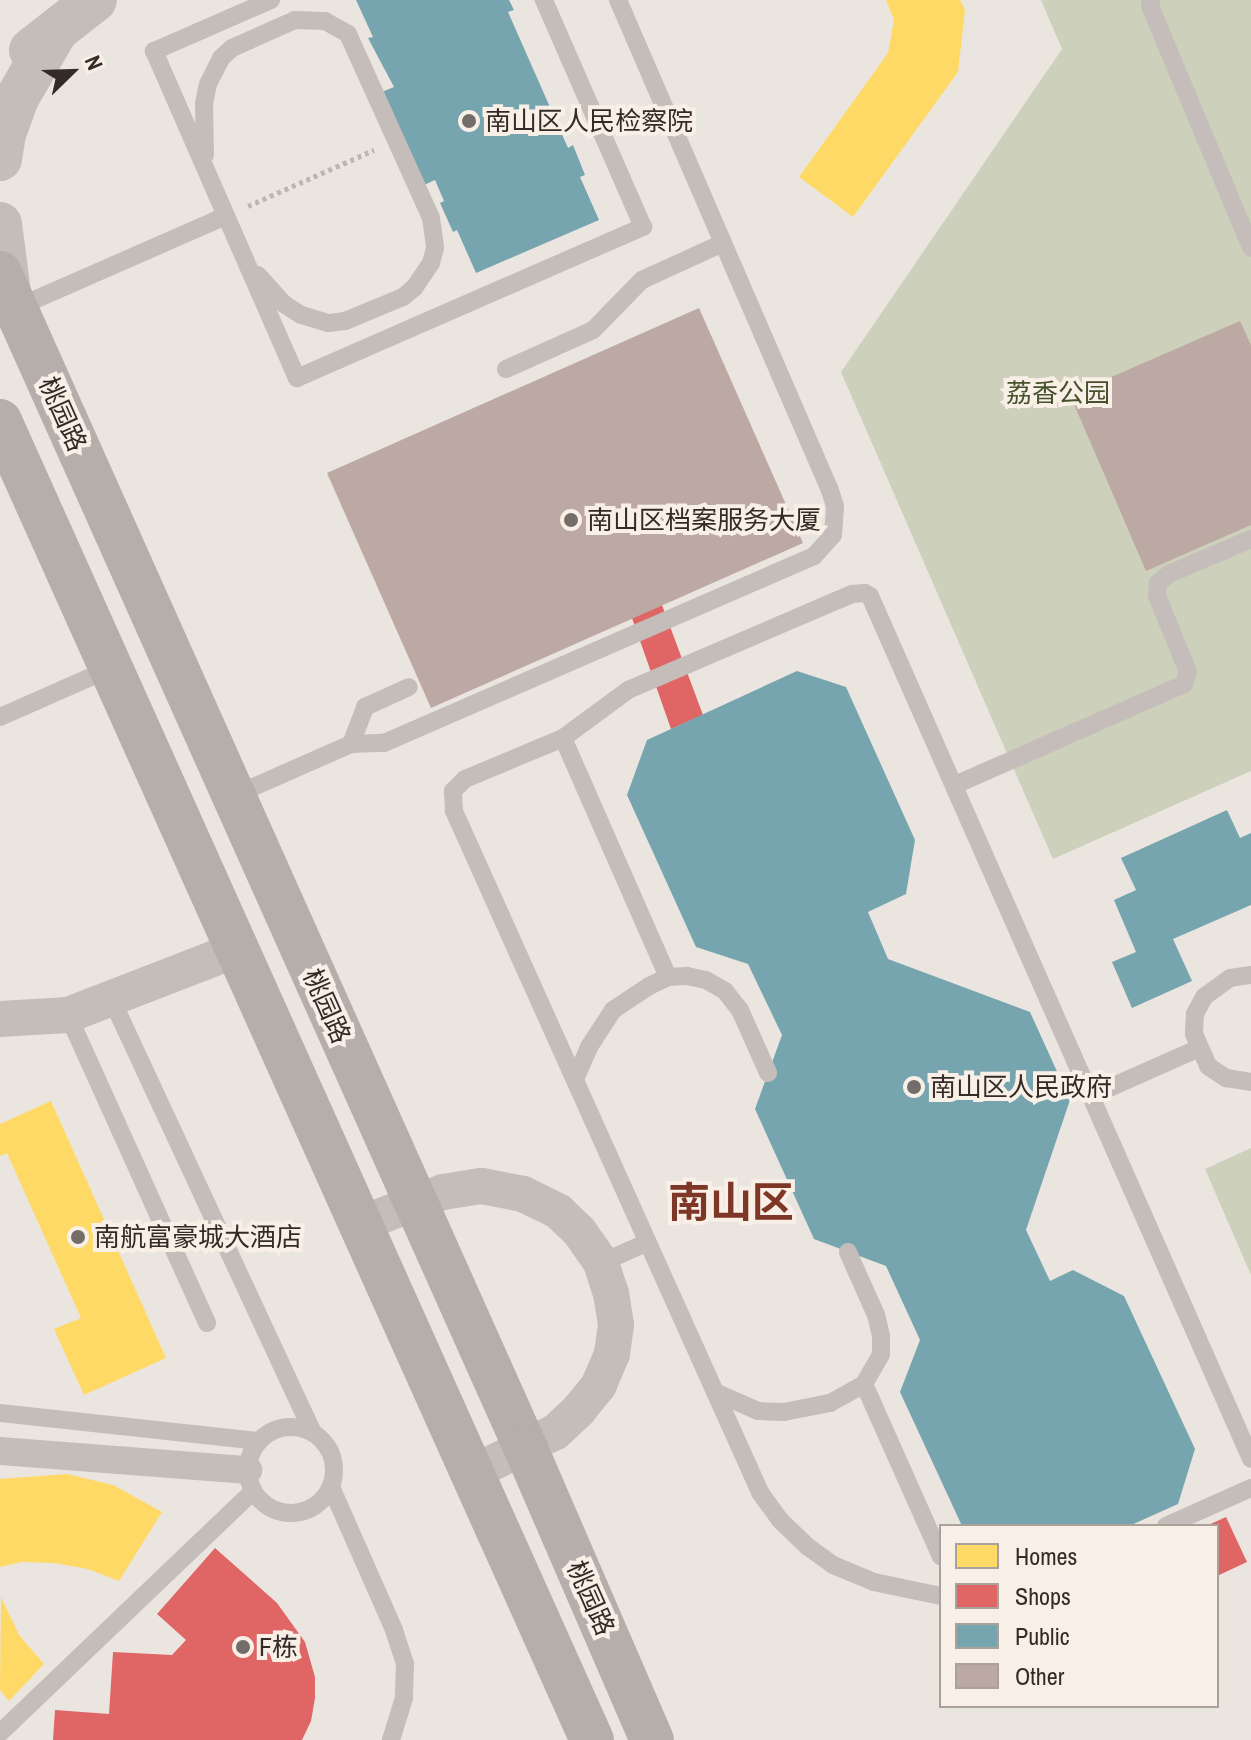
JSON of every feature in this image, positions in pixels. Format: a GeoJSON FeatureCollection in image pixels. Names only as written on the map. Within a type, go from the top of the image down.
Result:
{"type":"FeatureCollection","features":[{"type":"Feature","properties":{"kind":"main road","name":"桃园路"},"geometry":{"type":"LineString","coordinates":[[8,291],[526,1449],[652,1740]]}},
{"type":"Feature","properties":{"kind":"main road"},"geometry":{"type":"LineString","coordinates":[[0,421],[358,1225],[592,1740]]}},
{"type":"Feature","properties":{"kind":"main road"},"geometry":{"type":"LineString","coordinates":[[557,1666],[572,1740]]}},
{"type":"Feature","properties":{"kind":"main road"},"geometry":{"type":"LineString","coordinates":[[625,1675],[668,1740]]}},
{"type":"Feature","properties":{"kind":"street"},"geometry":{"type":"LineString","coordinates":[[0,72],[95,0]]}},
{"type":"Feature","properties":{"kind":"street"},"geometry":{"type":"LineString","coordinates":[[0,31],[56,31]]}},
{"type":"Feature","properties":{"kind":"street"},"geometry":{"type":"LineString","coordinates":[[0,159],[4,134],[17,98],[56,31]]}},
{"type":"Feature","properties":{"kind":"street"},"geometry":{"type":"LineString","coordinates":[[0,224],[8,291]]}},
{"type":"Feature","properties":{"kind":"street"},"geometry":{"type":"LineString","coordinates":[[0,1019],[68,1015],[236,950]]}},
{"type":"Feature","properties":{"kind":"street"},"geometry":{"type":"LineString","coordinates":[[358,1225],[443,1192],[482,1186],[523,1194],[558,1211],[579,1231],[601,1263],[611,1293],[616,1325],[608,1364],[599,1385],[579,1410],[555,1432],[470,1474]]}},
{"type":"Feature","properties":{"kind":"street"},"geometry":{"type":"LineString","coordinates":[[0,1451],[250,1480]]}},
{"type":"Feature","properties":{"kind":"lane"},"geometry":{"type":"LineString","coordinates":[[271,0],[154,51],[297,378],[643,227],[544,0]]}},
{"type":"Feature","properties":{"kind":"lane"},"geometry":{"type":"LineString","coordinates":[[233,796],[351,744],[384,743],[814,556],[825,547],[836,522],[829,488],[618,0]]}},
{"type":"Feature","properties":{"kind":"lane"},"geometry":{"type":"LineString","coordinates":[[1151,0],[1150,6],[1251,248]]}},
{"type":"Feature","properties":{"kind":"lane"},"geometry":{"type":"LineString","coordinates":[[206,170],[204,104],[213,69],[232,48],[295,20],[325,21],[348,34],[397,140],[435,233],[431,263],[415,287],[403,297],[345,321],[314,321],[284,304],[246,261]]}},
{"type":"Feature","properties":{"kind":"lane"},"geometry":{"type":"LineString","coordinates":[[8,291],[226,216]]}},
{"type":"Feature","properties":{"kind":"lane"},"geometry":{"type":"LineString","coordinates":[[506,369],[593,330],[642,280],[723,243]]}},
{"type":"Feature","properties":{"kind":"lane"},"geometry":{"type":"LineString","coordinates":[[955,785],[1184,684],[1188,672],[1157,596],[1158,583],[1169,574],[1251,539]]}},
{"type":"Feature","properties":{"kind":"lane"},"geometry":{"type":"LineString","coordinates":[[939,1596],[874,1582],[833,1565],[808,1547],[780,1520],[760,1492],[451,801],[453,791],[465,779],[563,738],[628,690],[852,594],[865,593],[874,603],[1251,1459]]}},
{"type":"Feature","properties":{"kind":"lane"},"geometry":{"type":"LineString","coordinates":[[0,717],[109,669]]}},
{"type":"Feature","properties":{"kind":"lane"},"geometry":{"type":"LineString","coordinates":[[351,744],[365,707],[409,687]]}},
{"type":"Feature","properties":{"kind":"lane"},"geometry":{"type":"LineString","coordinates":[[563,738],[668,977]]}},
{"type":"Feature","properties":{"kind":"lane"},"geometry":{"type":"LineString","coordinates":[[1251,975],[1230,978],[1204,997],[1195,1014],[1194,1034],[1197,1049],[1208,1066],[1226,1078],[1251,1082]]}},
{"type":"Feature","properties":{"kind":"lane"},"geometry":{"type":"LineString","coordinates":[[575,1079],[589,1047],[613,1010],[631,995],[668,977],[706,980],[725,991],[740,1010],[768,1073]]}},
{"type":"Feature","properties":{"kind":"lane"},"geometry":{"type":"LineString","coordinates":[[112,1000],[313,1433],[330,1453],[334,1470],[331,1487],[313,1507],[286,1513],[262,1503],[250,1480]]}},
{"type":"Feature","properties":{"kind":"lane"},"geometry":{"type":"LineString","coordinates":[[68,1015],[207,1323]]}},
{"type":"Feature","properties":{"kind":"lane"},"geometry":{"type":"LineString","coordinates":[[1091,1096],[1197,1049]]}},
{"type":"Feature","properties":{"kind":"lane"},"geometry":{"type":"LineString","coordinates":[[601,1263],[648,1242]]}},
{"type":"Feature","properties":{"kind":"lane"},"geometry":{"type":"LineString","coordinates":[[715,1392],[758,1411],[784,1412],[830,1403],[864,1384],[881,1354],[881,1336],[876,1315],[848,1252]]}},
{"type":"Feature","properties":{"kind":"lane"},"geometry":{"type":"LineString","coordinates":[[864,1384],[939,1553]]}},
{"type":"Feature","properties":{"kind":"lane"},"geometry":{"type":"LineString","coordinates":[[0,1413],[258,1441],[285,1427],[313,1433]]}},
{"type":"Feature","properties":{"kind":"lane"},"geometry":{"type":"LineString","coordinates":[[0,1733],[250,1480],[258,1441]]}},
{"type":"Feature","properties":{"kind":"lane"},"geometry":{"type":"LineString","coordinates":[[331,1487],[394,1630],[405,1664],[404,1698],[391,1740]]}},
{"type":"Feature","properties":{"kind":"lane"},"geometry":{"type":"LineString","coordinates":[[1170,1524],[1251,1488]]}},
{"type":"Feature","properties":{"kind":"path"},"geometry":{"type":"LineString","coordinates":[[226,216],[397,140]]}},
{"type":"Feature","properties":{"kind":"green space","name":"荔香公园"},"geometry":{"type":"Polygon","coordinates":[[[1041,0],[1251,0],[1251,771],[1053,859],[841,372],[1062,49],[1041,0]]]}},
{"type":"Feature","properties":{"kind":"green space"},"geometry":{"type":"Polygon","coordinates":[[[1251,1148],[1251,1275],[1205,1169],[1251,1148]]]}},
{"type":"Feature","properties":{"kind":"building: Homes"},"geometry":{"type":"Polygon","coordinates":[[[886,0],[960,0],[965,10],[958,72],[853,217],[799,177],[888,53],[894,20],[886,0]]]}},
{"type":"Feature","properties":{"kind":"building: Homes","name":"南航富豪城大酒店"},"geometry":{"type":"Polygon","coordinates":[[[51,1101],[166,1358],[84,1395],[54,1329],[81,1318],[7,1153],[0,1156],[0,1124],[51,1101]]]}},
{"type":"Feature","properties":{"kind":"building: Homes"},"geometry":{"type":"Polygon","coordinates":[[[67,1474],[113,1485],[162,1512],[119,1581],[88,1569],[54,1563],[22,1562],[0,1567],[0,1479],[67,1474]]]}},
{"type":"Feature","properties":{"kind":"building: Homes"},"geometry":{"type":"Polygon","coordinates":[[[1,1597],[19,1635],[44,1664],[9,1701],[0,1690],[1,1597]]]}},
{"type":"Feature","properties":{"kind":"building: Shops"},"geometry":{"type":"Polygon","coordinates":[[[662,605],[703,715],[671,729],[632,618],[662,605]]]}},
{"type":"Feature","properties":{"kind":"building: Shops"},"geometry":{"type":"Polygon","coordinates":[[[1226,1517],[1247,1562],[1219,1575],[1219,1524],[1210,1524],[1226,1517]]]}},
{"type":"Feature","properties":{"kind":"building: Shops","name":"F栋"},"geometry":{"type":"Polygon","coordinates":[[[215,1548],[277,1603],[305,1642],[315,1677],[315,1698],[311,1721],[302,1740],[53,1740],[55,1710],[109,1714],[113,1652],[172,1655],[186,1640],[157,1614],[215,1548]]]}},
{"type":"Feature","properties":{"kind":"building: Public","name":"南山区人民检察院"},"geometry":{"type":"Polygon","coordinates":[[[356,0],[509,0],[514,10],[508,12],[568,148],[573,145],[585,175],[580,177],[599,220],[476,273],[457,230],[453,232],[440,203],[444,201],[435,180],[413,190],[372,96],[394,87],[368,38],[373,37],[356,0]]]}},
{"type":"Feature","properties":{"kind":"building: Public","name":"南山区人民政府"},"geometry":{"type":"Polygon","coordinates":[[[797,671],[846,687],[915,840],[906,894],[868,912],[888,959],[1030,1012],[1070,1100],[1026,1230],[1050,1281],[1073,1270],[1124,1296],[1195,1449],[1178,1504],[1133,1524],[961,1524],[900,1392],[920,1340],[886,1266],[814,1239],[755,1109],[782,1035],[748,964],[696,947],[627,795],[647,740],[797,671]]]}},
{"type":"Feature","properties":{"kind":"building: Public"},"geometry":{"type":"Polygon","coordinates":[[[1227,810],[1240,838],[1251,833],[1251,905],[1173,939],[1192,981],[1132,1008],[1112,962],[1136,952],[1114,900],[1136,890],[1121,858],[1227,810]]]}},
{"type":"Feature","properties":{"kind":"building: Other","name":"南山区档案服务大厦"},"geometry":{"type":"Polygon","coordinates":[[[699,308],[803,543],[431,708],[327,473],[699,308]]]}},
{"type":"Feature","properties":{"kind":"building: Other"},"geometry":{"type":"Polygon","coordinates":[[[1240,321],[1251,345],[1251,525],[1146,571],[1070,395],[1240,321]]]}},
{"type":"Feature","properties":{"kind":"place","name":"南山区人民检察院"},"geometry":{"type":"Point","coordinates":[469,121]}},
{"type":"Feature","properties":{"kind":"place","name":"南山区档案服务大厦"},"geometry":{"type":"Point","coordinates":[571,520]}},
{"type":"Feature","properties":{"kind":"place","name":"南山区人民政府"},"geometry":{"type":"Point","coordinates":[914,1087]}},
{"type":"Feature","properties":{"kind":"place","name":"南航富豪城大酒店"},"geometry":{"type":"Point","coordinates":[78,1237]}},
{"type":"Feature","properties":{"kind":"place","name":"F栋"},"geometry":{"type":"Point","coordinates":[243,1647]}},
{"type":"Feature","properties":{"kind":"district","name":"南山区"},"geometry":{"type":"Point","coordinates":[731,1202]}}]}
